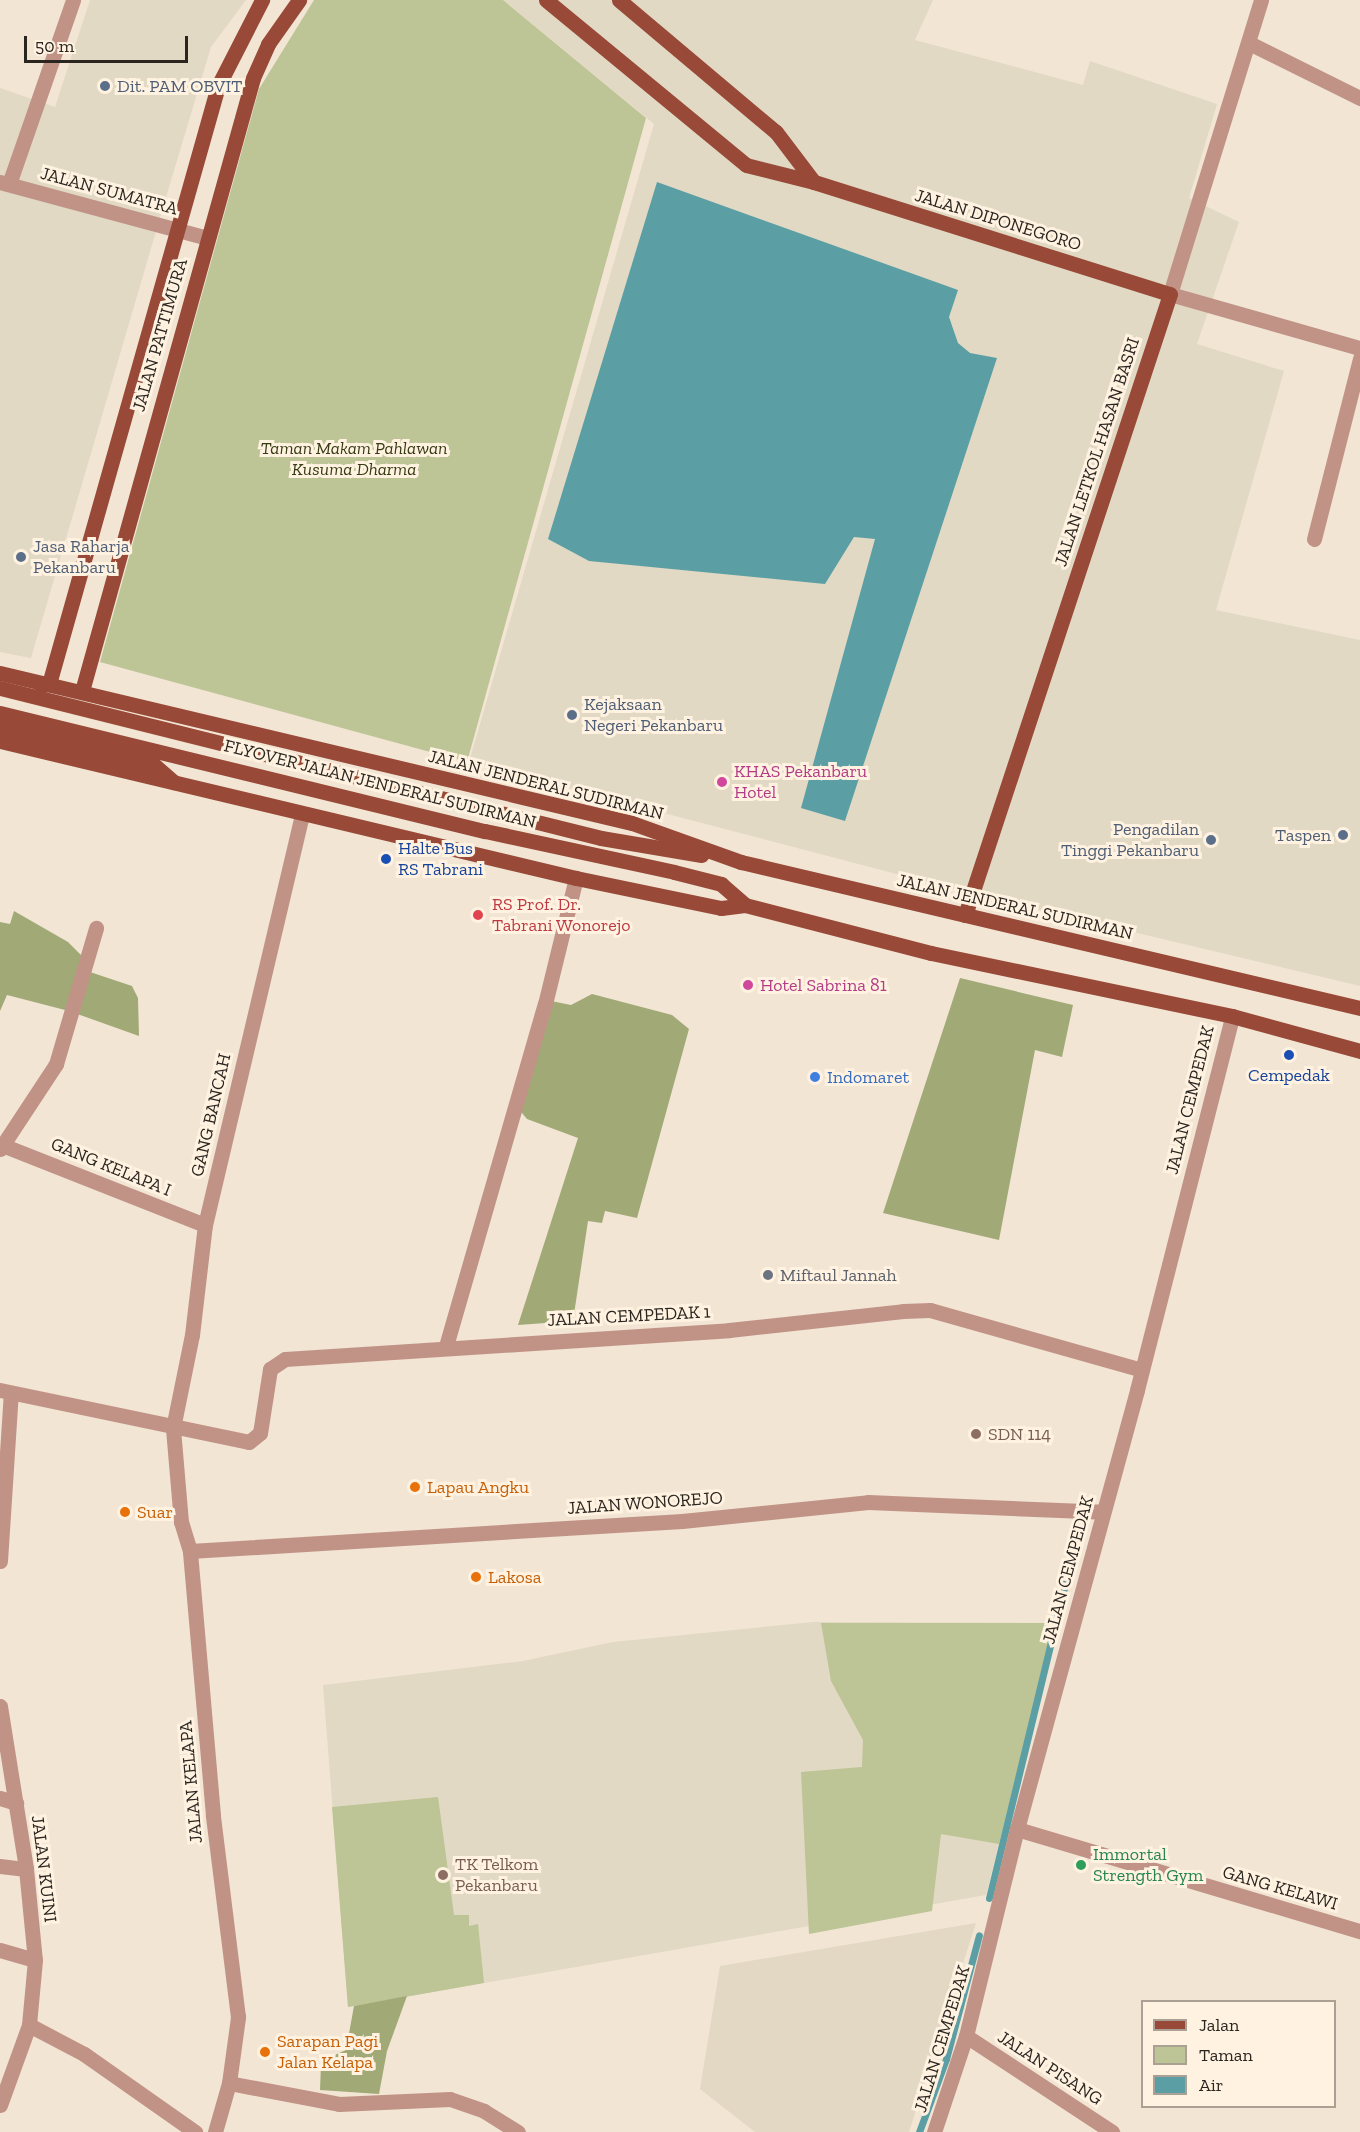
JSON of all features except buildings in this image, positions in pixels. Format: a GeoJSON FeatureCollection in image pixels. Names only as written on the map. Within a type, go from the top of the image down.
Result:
{"type":"FeatureCollection","features":[{"type":"Feature","properties":{"kind":"main road","name":"JALAN PATTIMURA"},"geometry":{"type":"LineString","coordinates":[[48,684],[176,230],[225,67],[262,0]]}},
{"type":"Feature","properties":{"kind":"main road","name":"JALAN PATTIMURA"},"geometry":{"type":"LineString","coordinates":[[82,691],[207,238],[256,70],[268,44],[299,0]]}},
{"type":"Feature","properties":{"kind":"main road","name":"JALAN DIPONEGORO"},"geometry":{"type":"LineString","coordinates":[[546,0],[746,165],[814,182],[1170,294]]}},
{"type":"Feature","properties":{"kind":"main road"},"geometry":{"type":"LineString","coordinates":[[619,0],[776,132],[814,182]]}},
{"type":"Feature","properties":{"kind":"main road","name":"JALAN LETKOL HASAN BASRI"},"geometry":{"type":"LineString","coordinates":[[965,915],[1170,294]]}},
{"type":"Feature","properties":{"kind":"main road","name":"JALAN JENDERAL SUDIRMAN"},"geometry":{"type":"LineString","coordinates":[[0,673],[632,823],[741,862],[1360,1008]]}},
{"type":"Feature","properties":{"kind":"main road"},"geometry":{"type":"LineString","coordinates":[[0,682],[22,687],[48,684]]}},
{"type":"Feature","properties":{"kind":"main road","name":"FLYOVER JALAN JENDERAL SUDIRMAN"},"geometry":{"type":"LineString","coordinates":[[0,688],[601,838],[741,862]]}},
{"type":"Feature","properties":{"kind":"main road","name":"FLYOVER JALAN JENDERAL SUDIRMAN"},"geometry":{"type":"LineString","coordinates":[[0,713],[485,831],[597,854],[721,884],[745,904]]}},
{"type":"Feature","properties":{"kind":"main road"},"geometry":{"type":"LineString","coordinates":[[0,727],[153,765],[176,783]]}},
{"type":"Feature","properties":{"kind":"main road"},"geometry":{"type":"LineString","coordinates":[[0,741],[576,878],[721,908],[745,904],[931,953],[1232,1017],[1360,1051]]}},
{"type":"Feature","properties":{"kind":"street"},"geometry":{"type":"LineString","coordinates":[[4,183],[73,0]]}},
{"type":"Feature","properties":{"kind":"street","name":"JALAN LETKOL HASAN BASRI"},"geometry":{"type":"LineString","coordinates":[[1170,294],[1261,0]]}},
{"type":"Feature","properties":{"kind":"street"},"geometry":{"type":"LineString","coordinates":[[1249,43],[1360,98]]}},
{"type":"Feature","properties":{"kind":"street","name":"JALAN SUMATRA"},"geometry":{"type":"LineString","coordinates":[[4,183],[207,238]]}},
{"type":"Feature","properties":{"kind":"street"},"geometry":{"type":"LineString","coordinates":[[1170,294],[1360,348]]}},
{"type":"Feature","properties":{"kind":"street"},"geometry":{"type":"LineString","coordinates":[[1314,539],[1360,358]]}},
{"type":"Feature","properties":{"kind":"street","name":"GANG BANCAH"},"geometry":{"type":"LineString","coordinates":[[173,1428],[192,1335],[205,1225],[302,814]]}},
{"type":"Feature","properties":{"kind":"street"},"geometry":{"type":"LineString","coordinates":[[446,1346],[545,1004],[576,878]]}},
{"type":"Feature","properties":{"kind":"street"},"geometry":{"type":"LineString","coordinates":[[1,1147],[56,1064],[96,928]]}},
{"type":"Feature","properties":{"kind":"street","name":"JALAN CEMPEDAK"},"geometry":{"type":"LineString","coordinates":[[934,2132],[966,2036],[1017,1830],[1142,1370],[1232,1017]]}},
{"type":"Feature","properties":{"kind":"street","name":"GANG KELAPA I"},"geometry":{"type":"LineString","coordinates":[[1,1147],[205,1225]]}},
{"type":"Feature","properties":{"kind":"street","name":"JALAN CEMPEDAK 1"},"geometry":{"type":"LineString","coordinates":[[173,1428],[249,1442],[260,1433],[270,1370],[276,1362],[446,1346],[729,1330],[930,1310],[1142,1370]]}},
{"type":"Feature","properties":{"kind":"street"},"geometry":{"type":"LineString","coordinates":[[0,1561],[6,1392],[173,1428]]}},
{"type":"Feature","properties":{"kind":"street","name":"JALAN KELAPA"},"geometry":{"type":"LineString","coordinates":[[173,1428],[181,1521],[190,1551],[213,1815],[238,2017],[229,2084],[215,2132]]}},
{"type":"Feature","properties":{"kind":"street","name":"JALAN WONOREJO"},"geometry":{"type":"LineString","coordinates":[[190,1551],[682,1521],[868,1502],[1103,1512]]}},
{"type":"Feature","properties":{"kind":"street","name":"JALAN KUINI"},"geometry":{"type":"LineString","coordinates":[[0,1706],[26,1869],[35,1960],[29,2025],[0,2105]]}},
{"type":"Feature","properties":{"kind":"street"},"geometry":{"type":"LineString","coordinates":[[0,1798],[16,1803]]}},
{"type":"Feature","properties":{"kind":"street","name":"GANG KELAWI"},"geometry":{"type":"LineString","coordinates":[[1017,1830],[1360,1931]]}},
{"type":"Feature","properties":{"kind":"street"},"geometry":{"type":"LineString","coordinates":[[0,1866],[26,1869]]}},
{"type":"Feature","properties":{"kind":"street"},"geometry":{"type":"LineString","coordinates":[[0,1950],[35,1960]]}},
{"type":"Feature","properties":{"kind":"street"},"geometry":{"type":"LineString","coordinates":[[29,2025],[84,2054],[195,2132]]}},
{"type":"Feature","properties":{"kind":"street","name":"JALAN PISANG"},"geometry":{"type":"LineString","coordinates":[[966,2036],[1112,2132]]}},
{"type":"Feature","properties":{"kind":"street"},"geometry":{"type":"LineString","coordinates":[[229,2084],[339,2104],[450,2099],[484,2111],[518,2132]]}},
{"type":"Feature","properties":{"kind":"shaded area"},"geometry":{"type":"Polygon","coordinates":[[[90,0],[246,0],[211,47],[158,224],[0,180],[0,88],[55,107],[90,0]]]}},
{"type":"Feature","properties":{"kind":"shaded area"},"geometry":{"type":"Polygon","coordinates":[[[503,0],[933,0],[915,40],[1083,85],[1090,61],[1217,104],[1189,198],[1239,222],[1197,344],[1284,371],[1216,610],[1360,640],[1360,986],[969,893],[469,762],[654,124],[503,0]]]}},
{"type":"Feature","properties":{"kind":"shaded area"},"geometry":{"type":"Polygon","coordinates":[[[0,184],[157,228],[31,658],[0,652],[0,184]]]}},
{"type":"Feature","properties":{"kind":"shaded area"},"geometry":{"type":"Polygon","coordinates":[[[813,1622],[1054,1623],[986,1895],[348,2007],[323,1685],[523,1661],[613,1642],[813,1622]]]}},
{"type":"Feature","properties":{"kind":"shaded area"},"geometry":{"type":"Polygon","coordinates":[[[976,1923],[909,2132],[755,2132],[700,2089],[720,1966],[976,1923]]]}},
{"type":"Feature","properties":{"kind":"green space","name":"Taman Makam Pahlawan Kusuma Dharma"},"geometry":{"type":"Polygon","coordinates":[[[314,0],[503,0],[646,118],[467,762],[100,662],[259,89],[314,0]]]}},
{"type":"Feature","properties":{"kind":"green space"},"geometry":{"type":"Polygon","coordinates":[[[14,911],[68,942],[81,955],[84,970],[132,986],[138,998],[139,1036],[69,1011],[7,995],[0,1011],[0,922],[10,924],[14,911]]]}},
{"type":"Feature","properties":{"kind":"green space"},"geometry":{"type":"Polygon","coordinates":[[[960,978],[1073,1005],[1062,1057],[1035,1050],[999,1240],[883,1213],[960,978]]]}},
{"type":"Feature","properties":{"kind":"green space"},"geometry":{"type":"Polygon","coordinates":[[[592,994],[672,1015],[689,1029],[637,1218],[605,1211],[602,1223],[588,1221],[573,1321],[518,1325],[578,1138],[527,1119],[517,1107],[551,1001],[571,1005],[592,994]]]}},
{"type":"Feature","properties":{"kind":"green space"},"geometry":{"type":"Polygon","coordinates":[[[821,1623],[1054,1623],[999,1844],[941,1834],[932,1911],[809,1934],[801,1772],[862,1767],[863,1740],[831,1681],[821,1623]]]}},
{"type":"Feature","properties":{"kind":"green space"},"geometry":{"type":"Polygon","coordinates":[[[438,1797],[454,1915],[469,1915],[469,1926],[478,1924],[484,1983],[348,2007],[332,1807],[438,1797]]]}},
{"type":"Feature","properties":{"kind":"green space"},"geometry":{"type":"Polygon","coordinates":[[[407,1996],[387,2051],[379,2094],[320,2090],[321,2063],[327,2063],[328,2058],[346,2050],[354,2006],[407,1996]]]}},
{"type":"Feature","properties":{"kind":"water"},"geometry":{"type":"Polygon","coordinates":[[[657,182],[958,290],[949,317],[958,343],[970,353],[997,358],[845,821],[801,808],[875,539],[854,537],[825,584],[589,561],[548,539],[657,182]]]}},
{"type":"Feature","properties":{"kind":"waterway"},"geometry":{"type":"LineString","coordinates":[[989,1898],[1074,1547]]}},
{"type":"Feature","properties":{"kind":"waterway"},"geometry":{"type":"LineString","coordinates":[[919,2132],[946,2059],[979,1935]]}},
{"type":"Feature","properties":{"kind":"place","name":"Dit. PAM OBVIT"},"geometry":{"type":"Point","coordinates":[105,86]}},
{"type":"Feature","properties":{"kind":"place","name":"Jasa Raharja Pekanbaru"},"geometry":{"type":"Point","coordinates":[21,557]}},
{"type":"Feature","properties":{"kind":"place","name":"Kejaksaan Negeri Pekanbaru"},"geometry":{"type":"Point","coordinates":[572,715]}},
{"type":"Feature","properties":{"kind":"place","name":"KHAS Pekanbaru Hotel"},"geometry":{"type":"Point","coordinates":[722,782]}},
{"type":"Feature","properties":{"kind":"place","name":"Taspen"},"geometry":{"type":"Point","coordinates":[1343,835]}},
{"type":"Feature","properties":{"kind":"place","name":"Pengadilan Tinggi Pekanbaru"},"geometry":{"type":"Point","coordinates":[1211,840]}},
{"type":"Feature","properties":{"kind":"place","name":"Halte Bus RS Tabrani"},"geometry":{"type":"Point","coordinates":[386,859]}},
{"type":"Feature","properties":{"kind":"place","name":"RS Prof. Dr. Tabrani Wonorejo"},"geometry":{"type":"Point","coordinates":[478,915]}},
{"type":"Feature","properties":{"kind":"place","name":"Hotel Sabrina 81"},"geometry":{"type":"Point","coordinates":[748,985]}},
{"type":"Feature","properties":{"kind":"place","name":"Cempedak"},"geometry":{"type":"Point","coordinates":[1289,1055]}},
{"type":"Feature","properties":{"kind":"place","name":"Indomaret"},"geometry":{"type":"Point","coordinates":[815,1077]}},
{"type":"Feature","properties":{"kind":"place","name":"Miftaul Jannah"},"geometry":{"type":"Point","coordinates":[768,1275]}},
{"type":"Feature","properties":{"kind":"place","name":"SDN 114"},"geometry":{"type":"Point","coordinates":[976,1434]}},
{"type":"Feature","properties":{"kind":"place","name":"Lapau Angku"},"geometry":{"type":"Point","coordinates":[415,1487]}},
{"type":"Feature","properties":{"kind":"place","name":"Suar"},"geometry":{"type":"Point","coordinates":[125,1512]}},
{"type":"Feature","properties":{"kind":"place","name":"Lakosa"},"geometry":{"type":"Point","coordinates":[476,1577]}},
{"type":"Feature","properties":{"kind":"place","name":"Immortal Strength Gym"},"geometry":{"type":"Point","coordinates":[1081,1865]}},
{"type":"Feature","properties":{"kind":"place","name":"TK Telkom Pekanbaru"},"geometry":{"type":"Point","coordinates":[443,1875]}},
{"type":"Feature","properties":{"kind":"place","name":"Sarapan Pagi Jalan Kelapa"},"geometry":{"type":"Point","coordinates":[265,2052]}}]}
